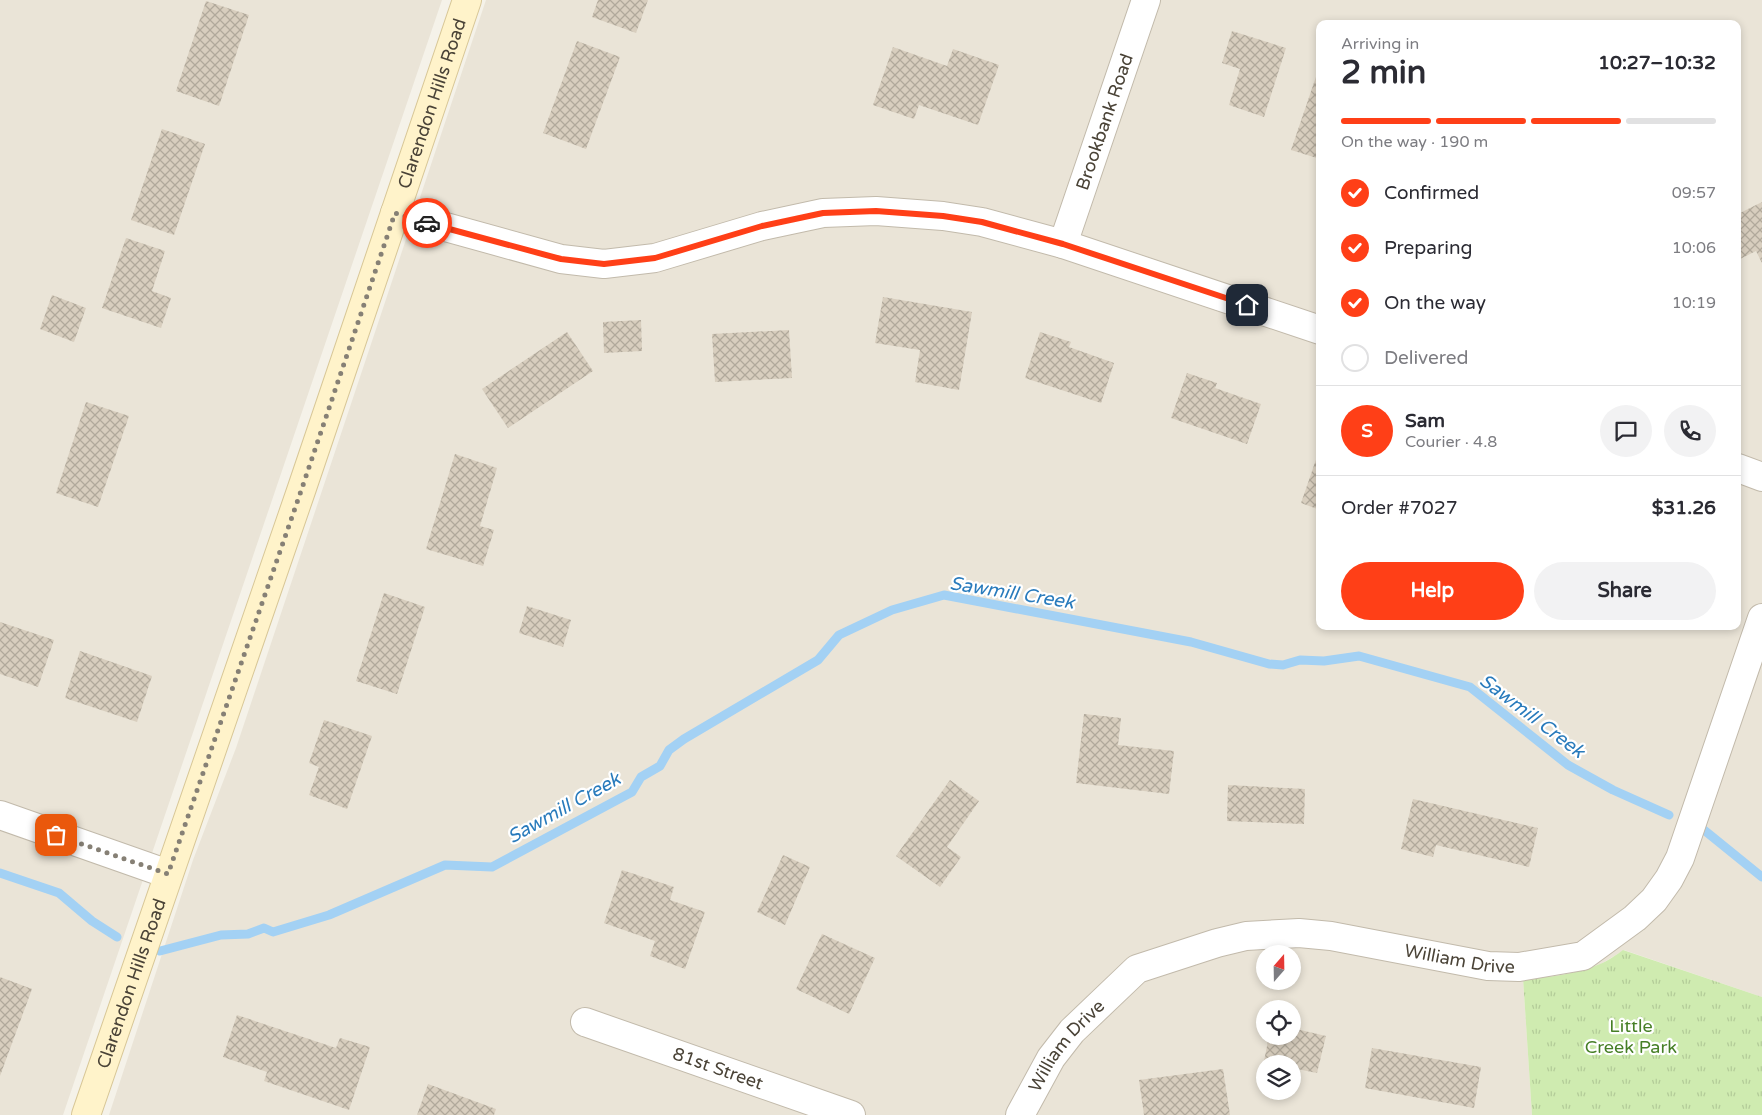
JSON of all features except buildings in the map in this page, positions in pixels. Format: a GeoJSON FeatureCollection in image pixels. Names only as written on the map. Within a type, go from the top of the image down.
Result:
{"type":"FeatureCollection","features":[{"type":"Feature","properties":{"kind":"street","name":"Clarendon Hills Road"},"geometry":{"type":"LineString","coordinates":[[86,1115],[302,488],[467,0]]}},
{"type":"Feature","properties":{"kind":"street","name":"Brookbank Road"},"geometry":{"type":"LineString","coordinates":[[1063,244],[1146,0]]}},
{"type":"Feature","properties":{"kind":"street"},"geometry":{"type":"LineString","coordinates":[[395,213],[561,259],[604,264],[655,258],[762,226],[823,213],[876,211],[943,216],[982,222],[1063,244],[1316,329]]}},
{"type":"Feature","properties":{"kind":"street"},"geometry":{"type":"LineString","coordinates":[[1741,469],[1762,477]]}},
{"type":"Feature","properties":{"kind":"street","name":"William Drive"},"geometry":{"type":"LineString","coordinates":[[1020,1115],[1051,1058],[1072,1031],[1137,969],[1217,942],[1246,936],[1299,933],[1331,936],[1488,966],[1519,967],[1584,956],[1635,918],[1654,900],[1669,880],[1680,858],[1762,618]]}},
{"type":"Feature","properties":{"kind":"street"},"geometry":{"type":"LineString","coordinates":[[0,815],[168,874]]}},
{"type":"Feature","properties":{"kind":"street","name":"81st Street"},"geometry":{"type":"LineString","coordinates":[[586,1022],[850,1115]]}},
{"type":"Feature","properties":{"kind":"shaded area"},"geometry":{"type":"Polygon","coordinates":[[[0,0],[442,0],[63,1115],[0,1115],[0,0]]]}},
{"type":"Feature","properties":{"kind":"shaded area"},"geometry":{"type":"Polygon","coordinates":[[[486,0],[1762,0],[1762,997],[1624,950],[1601,964],[1571,973],[1540,978],[1523,978],[1532,1115],[109,1115],[193,860],[236,748],[486,0]]]}},
{"type":"Feature","properties":{"kind":"green space","name":"Little Creek Park"},"geometry":{"type":"Polygon","coordinates":[[[1623,950],[1762,997],[1762,1115],[1532,1115],[1523,978],[1572,973],[1603,963],[1623,950]]]}},
{"type":"Feature","properties":{"kind":"waterway","name":"Sawmill Creek"},"geometry":{"type":"LineString","coordinates":[[160,951],[221,935],[248,934],[264,928],[273,932],[329,915],[445,865],[492,867],[632,792],[641,777],[660,766],[669,750],[684,739],[818,660],[839,635],[892,610],[944,595],[1191,642],[1269,664],[1283,665],[1300,660],[1324,661],[1359,656],[1470,687],[1568,765],[1613,790],[1669,815]]}},
{"type":"Feature","properties":{"kind":"waterway","name":"Sawmill Creek"},"geometry":{"type":"LineString","coordinates":[[1704,830],[1762,877]]}},
{"type":"Feature","properties":{"kind":"waterway","name":"Sawmill Creek"},"geometry":{"type":"LineString","coordinates":[[0,873],[59,893],[92,921],[117,937]]}},
{"type":"Feature","properties":{"kind":"way so far"},"geometry":{"type":"LineString","coordinates":[[56,835],[168,874],[395,213],[427,223]]}},
{"type":"Feature","properties":{"kind":"route"},"geometry":{"type":"LineString","coordinates":[[427,223],[561,259],[604,264],[655,258],[762,226],[823,213],[876,211],[943,216],[982,222],[1063,244],[1247,305]]}}]}
